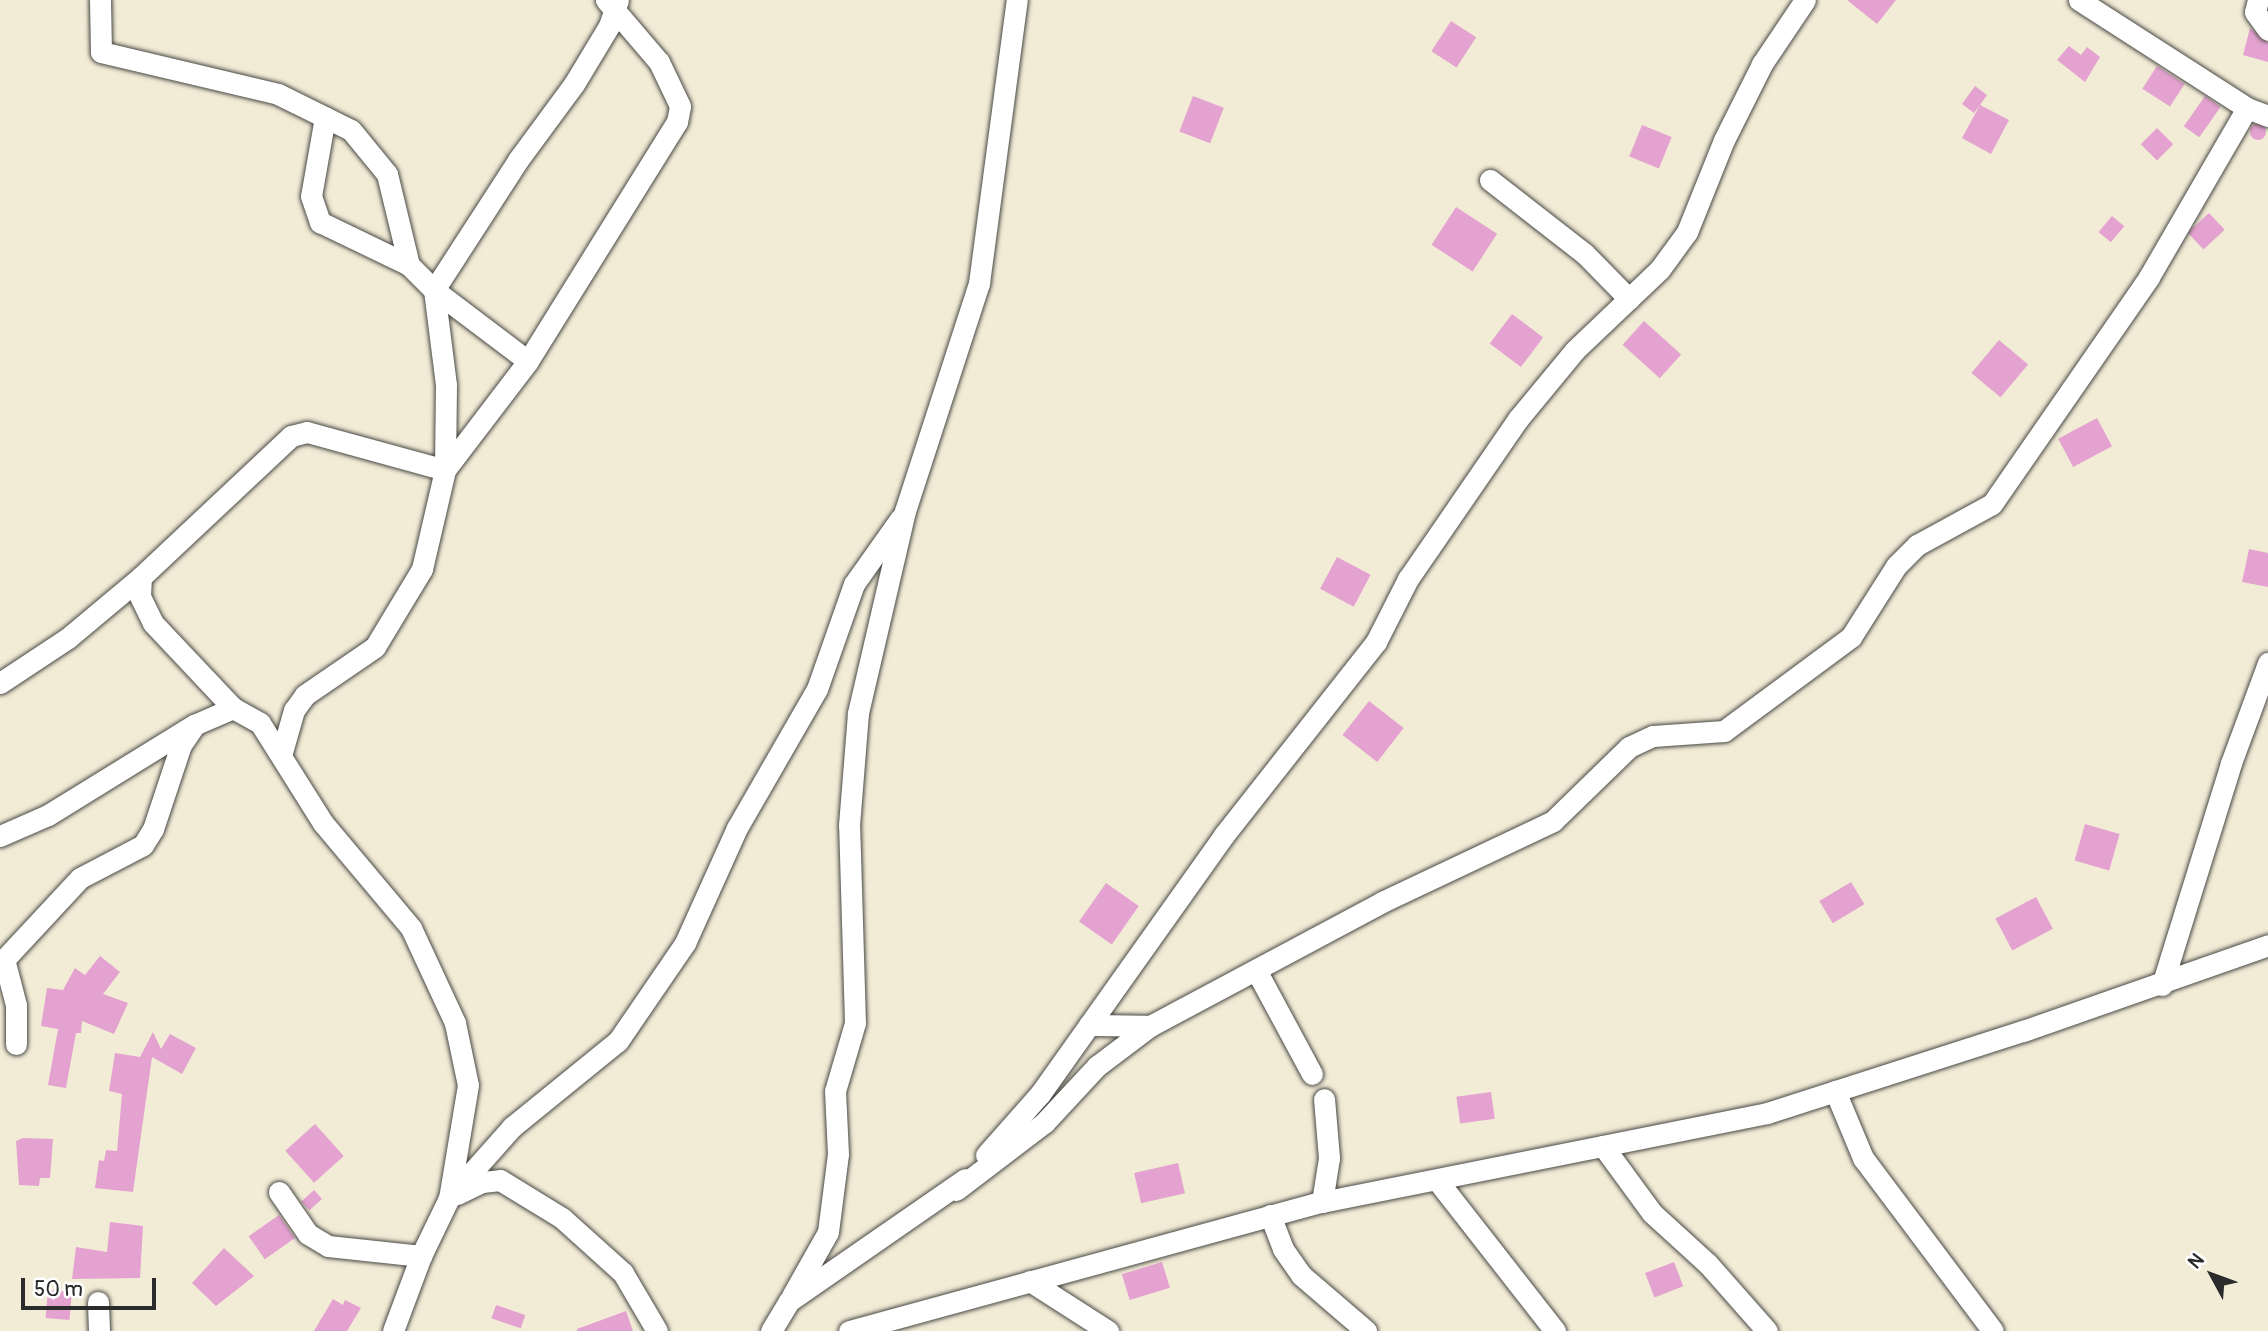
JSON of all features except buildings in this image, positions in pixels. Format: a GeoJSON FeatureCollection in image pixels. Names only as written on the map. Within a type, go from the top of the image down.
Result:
{"type":"FeatureCollection","features":[{"type":"Feature","properties":{"kind":"street"},"geometry":{"type":"LineString","coordinates":[[100,0],[101,52],[278,94],[351,131],[387,174],[409,265]]}},
{"type":"Feature","properties":{"kind":"street"},"geometry":{"type":"LineString","coordinates":[[771,1331],[828,1232],[838,1154],[835,1091],[855,1023],[849,825],[858,713],[905,511],[979,283],[1017,0]]}},
{"type":"Feature","properties":{"kind":"street"},"geometry":{"type":"LineString","coordinates":[[956,1190],[1040,1094],[1224,835],[1376,642],[1408,579],[1518,419],[1575,350],[1660,270],[1687,232],[1724,140],[1762,64],[1805,0]]}},
{"type":"Feature","properties":{"kind":"street"},"geometry":{"type":"LineString","coordinates":[[2079,0],[2248,108],[2268,116]]}},
{"type":"Feature","properties":{"kind":"street"},"geometry":{"type":"LineString","coordinates":[[2258,0],[2255,12],[2268,30]]}},
{"type":"Feature","properties":{"kind":"street"},"geometry":{"type":"LineString","coordinates":[[282,752],[295,710],[305,695],[375,647],[422,569],[445,470],[446,384],[434,290],[518,160],[574,84],[613,3],[659,62],[680,106],[677,122],[528,361],[445,470]]}},
{"type":"Feature","properties":{"kind":"street"},"geometry":{"type":"LineString","coordinates":[[789,1301],[956,1190],[1044,1124],[1097,1066],[1150,1026],[1382,902],[1553,821],[1629,747],[1653,736],[1724,731],[1851,637],[1896,566],[1917,545],[1992,505],[2150,277],[2248,108]]}},
{"type":"Feature","properties":{"kind":"street"},"geometry":{"type":"LineString","coordinates":[[325,117],[311,195],[320,222],[409,265],[434,290],[528,361]]}},
{"type":"Feature","properties":{"kind":"street"},"geometry":{"type":"LineString","coordinates":[[1490,180],[1586,254],[1629,299]]}},
{"type":"Feature","properties":{"kind":"street"},"geometry":{"type":"LineString","coordinates":[[0,684],[68,638],[141,578],[291,436],[307,432],[445,470]]}},
{"type":"Feature","properties":{"kind":"street"},"geometry":{"type":"LineString","coordinates":[[393,1331],[421,1256],[449,1198],[512,1127],[618,1041],[685,943],[737,828],[817,689],[854,584],[905,511]]}},
{"type":"Feature","properties":{"kind":"street"},"geometry":{"type":"LineString","coordinates":[[141,578],[140,596],[153,622],[233,708],[260,723],[282,752],[323,824],[411,929],[455,1023],[468,1085],[449,1198]]}},
{"type":"Feature","properties":{"kind":"street"},"geometry":{"type":"LineString","coordinates":[[2162,985],[2231,763],[2268,663]]}},
{"type":"Feature","properties":{"kind":"street"},"geometry":{"type":"LineString","coordinates":[[1,835],[48,815],[194,725],[233,708]]}},
{"type":"Feature","properties":{"kind":"street"},"geometry":{"type":"LineString","coordinates":[[16,1044],[16,1005],[2,962],[80,878],[143,845],[153,828],[181,746],[194,725]]}},
{"type":"Feature","properties":{"kind":"street"},"geometry":{"type":"LineString","coordinates":[[849,1331],[889,1326],[1030,1280],[1322,1202],[1767,1113],[2162,985],[2268,945]]}},
{"type":"Feature","properties":{"kind":"street"},"geometry":{"type":"LineString","coordinates":[[1256,970],[1312,1074]]}},
{"type":"Feature","properties":{"kind":"street"},"geometry":{"type":"LineString","coordinates":[[1089,1025],[1150,1026]]}},
{"type":"Feature","properties":{"kind":"street"},"geometry":{"type":"LineString","coordinates":[[1835,1091],[1863,1158],[1993,1331]]}},
{"type":"Feature","properties":{"kind":"street"},"geometry":{"type":"LineString","coordinates":[[1322,1202],[1329,1158],[1324,1099]]}},
{"type":"Feature","properties":{"kind":"street"},"geometry":{"type":"LineString","coordinates":[[1602,1146],[1652,1213],[1708,1264],[1766,1331]]}},
{"type":"Feature","properties":{"kind":"street"},"geometry":{"type":"LineString","coordinates":[[449,1198],[482,1182],[500,1180],[562,1218],[623,1273],[657,1331]]}},
{"type":"Feature","properties":{"kind":"street"},"geometry":{"type":"LineString","coordinates":[[1437,1180],[1555,1331]]}},
{"type":"Feature","properties":{"kind":"street"},"geometry":{"type":"LineString","coordinates":[[279,1192],[308,1234],[328,1246],[421,1256]]}},
{"type":"Feature","properties":{"kind":"street"},"geometry":{"type":"LineString","coordinates":[[1270,1215],[1283,1249],[1301,1275],[1366,1331]]}},
{"type":"Feature","properties":{"kind":"street"},"geometry":{"type":"LineString","coordinates":[[1030,1280],[1108,1331]]}},
{"type":"Feature","properties":{"kind":"street"},"geometry":{"type":"LineString","coordinates":[[98,1302],[99,1331]]}}]}
